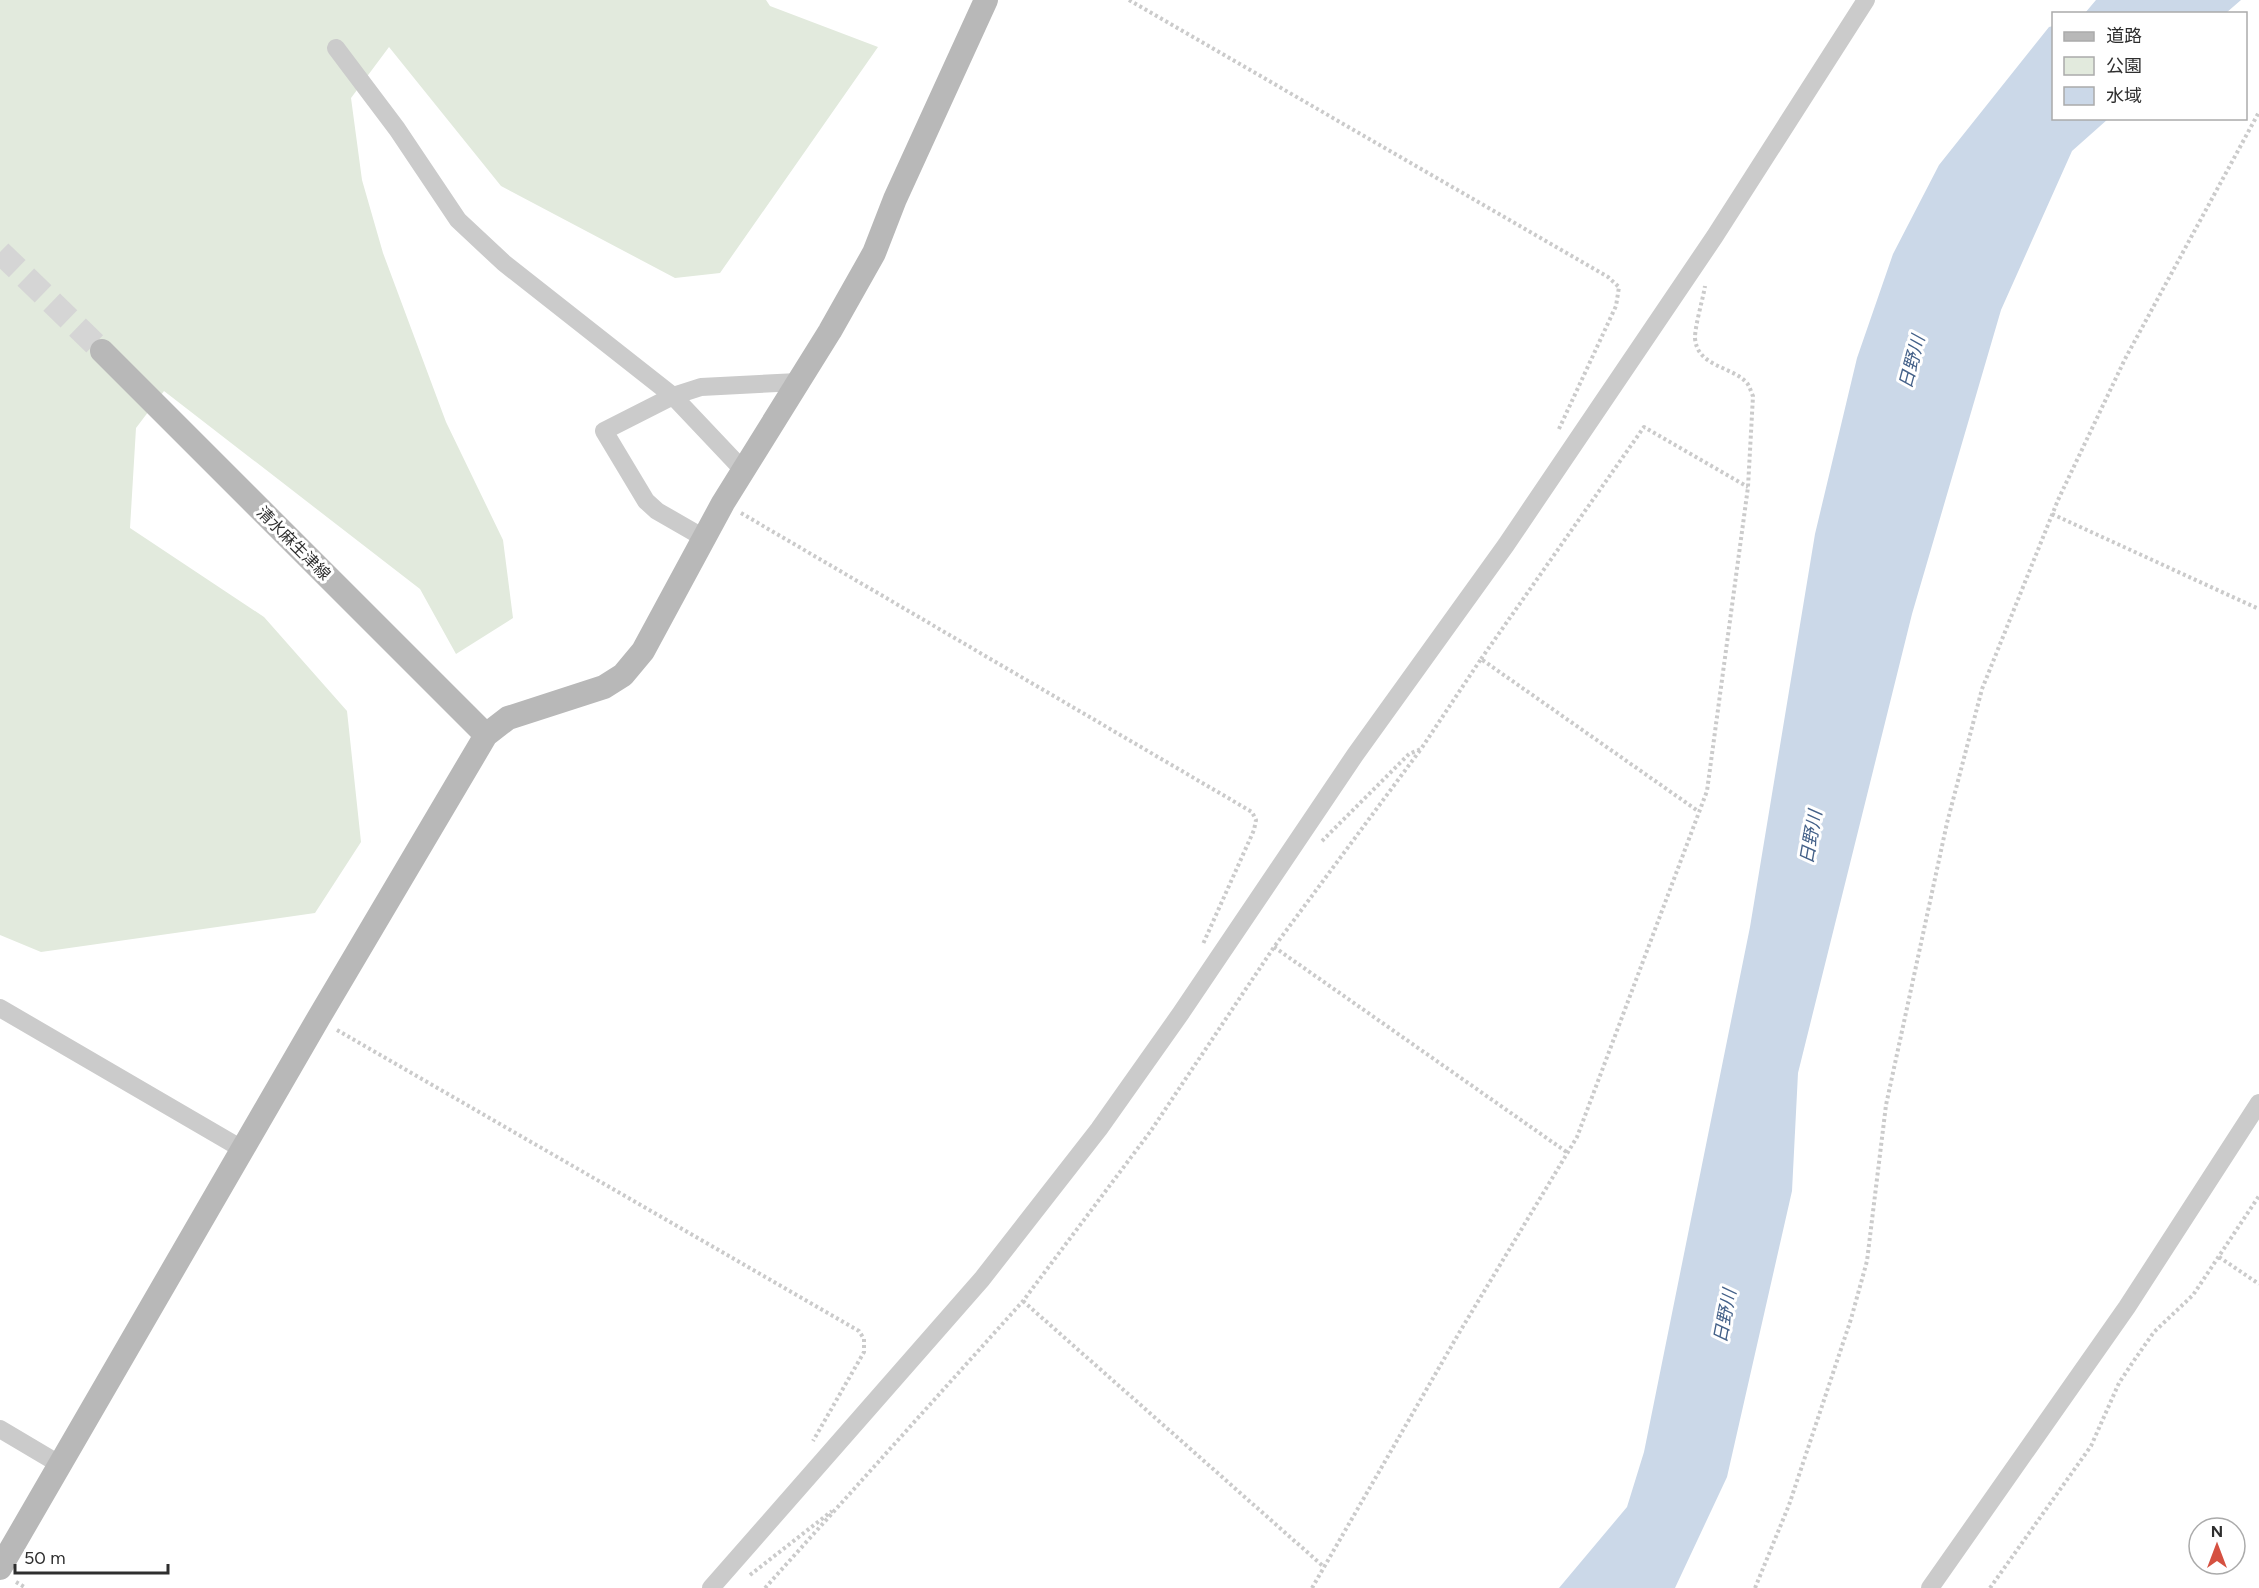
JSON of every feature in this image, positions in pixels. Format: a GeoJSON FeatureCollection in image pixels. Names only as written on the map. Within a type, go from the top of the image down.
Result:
{"type":"FeatureCollection","features":[{"type":"Feature","properties":{"kind":"street"},"geometry":{"type":"LineString","coordinates":[[0,1568],[242,1149],[486,735],[508,718],[604,687],[623,675],[643,651],[723,503],[830,331],[874,253],[895,199],[986,0]]}},
{"type":"Feature","properties":{"kind":"street"},"geometry":{"type":"LineString","coordinates":[[711,1588],[982,1279],[1099,1129],[1181,1013],[1355,755],[1506,545],[1715,236],[1866,0]]}},
{"type":"Feature","properties":{"kind":"street"},"geometry":{"type":"LineString","coordinates":[[336,48],[397,129],[458,220],[504,263],[673,396],[744,470]]}},
{"type":"Feature","properties":{"kind":"street","name":"清水麻生津線"},"geometry":{"type":"LineString","coordinates":[[102,351],[486,735]]}},
{"type":"Feature","properties":{"kind":"street"},"geometry":{"type":"LineString","coordinates":[[704,538],[657,511],[645,501],[604,431],[673,396],[701,387],[798,382]]}},
{"type":"Feature","properties":{"kind":"street"},"geometry":{"type":"LineString","coordinates":[[0,1008],[242,1149]]}},
{"type":"Feature","properties":{"kind":"street"},"geometry":{"type":"LineString","coordinates":[[1930,1588],[2127,1307],[2259,1103]]}},
{"type":"Feature","properties":{"kind":"street"},"geometry":{"type":"LineString","coordinates":[[0,1429],[59,1464]]}},
{"type":"Feature","properties":{"kind":"path"},"geometry":{"type":"LineString","coordinates":[[1129,0],[1608,277],[1619,287],[1616,306],[1556,436]]}},
{"type":"Feature","properties":{"kind":"path"},"geometry":{"type":"LineString","coordinates":[[1755,1588],[1789,1505],[1851,1319],[1867,1261],[1886,1105],[1947,823],[1982,689],[2052,514],[2125,359],[2259,112]]}},
{"type":"Feature","properties":{"kind":"path"},"geometry":{"type":"LineString","coordinates":[[1312,1588],[1577,1137],[1707,791],[1748,486],[1753,396],[1749,384],[1739,376],[1712,364],[1701,354],[1695,338],[1706,282]]}},
{"type":"Feature","properties":{"kind":"path"},"geometry":{"type":"LineString","coordinates":[[765,1588],[1023,1301],[1150,1132],[1274,947],[1421,749],[1481,659],[1644,427],[1748,486]]}},
{"type":"Feature","properties":{"kind":"path"},"geometry":{"type":"LineString","coordinates":[[723,503],[1252,812],[1256,820],[1254,830],[1198,954]]}},
{"type":"Feature","properties":{"kind":"path"},"geometry":{"type":"LineString","coordinates":[[2052,514],[2259,609]]}},
{"type":"Feature","properties":{"kind":"path"},"geometry":{"type":"LineString","coordinates":[[1481,659],[1698,811]]}},
{"type":"Feature","properties":{"kind":"path"},"geometry":{"type":"LineString","coordinates":[[1315,849],[1409,754],[1421,749]]}},
{"type":"Feature","properties":{"kind":"path"},"geometry":{"type":"LineString","coordinates":[[1274,947],[1568,1153]]}},
{"type":"Feature","properties":{"kind":"path"},"geometry":{"type":"LineString","coordinates":[[318,1019],[859,1331],[864,1339],[864,1352],[812,1441]]}},
{"type":"Feature","properties":{"kind":"path"},"geometry":{"type":"LineString","coordinates":[[1990,1588],[2091,1446],[2119,1383],[2129,1367],[2154,1332],[2193,1295],[2259,1196]]}},
{"type":"Feature","properties":{"kind":"path"},"geometry":{"type":"LineString","coordinates":[[2219,1257],[2259,1284]]}},
{"type":"Feature","properties":{"kind":"path"},"geometry":{"type":"LineString","coordinates":[[1023,1301],[1324,1567]]}},
{"type":"Feature","properties":{"kind":"path"},"geometry":{"type":"LineString","coordinates":[[742,1581],[840,1505]]}},
{"type":"Feature","properties":{"kind":"green space"},"geometry":{"type":"Polygon","coordinates":[[[0,0],[766,0],[770,6],[878,47],[720,273],[675,278],[501,186],[389,47],[351,98],[362,180],[383,253],[446,422],[503,540],[513,618],[456,654],[420,589],[164,391],[136,428],[130,528],[264,617],[347,711],[361,842],[315,913],[41,952],[0,935],[0,0]]]}},
{"type":"Feature","properties":{"kind":"water"},"geometry":{"type":"Polygon","coordinates":[[[2096,0],[2241,0],[2227,12],[2086,12],[2096,0]]]}},
{"type":"Feature","properties":{"kind":"water","name":"日野川"},"geometry":{"type":"Polygon","coordinates":[[[2052,26],[2052,120],[2107,120],[2072,151],[2001,310],[1912,614],[1798,1073],[1792,1191],[1727,1477],[1675,1588],[1559,1588],[1627,1507],[1644,1452],[1750,927],[1815,534],[1857,358],[1893,254],[1939,165],[2049,27],[2052,26]]]}},
{"type":"Feature","properties":{"kind":"tunnel"},"geometry":{"type":"LineString","coordinates":[[0,252],[102,351]]}}]}
